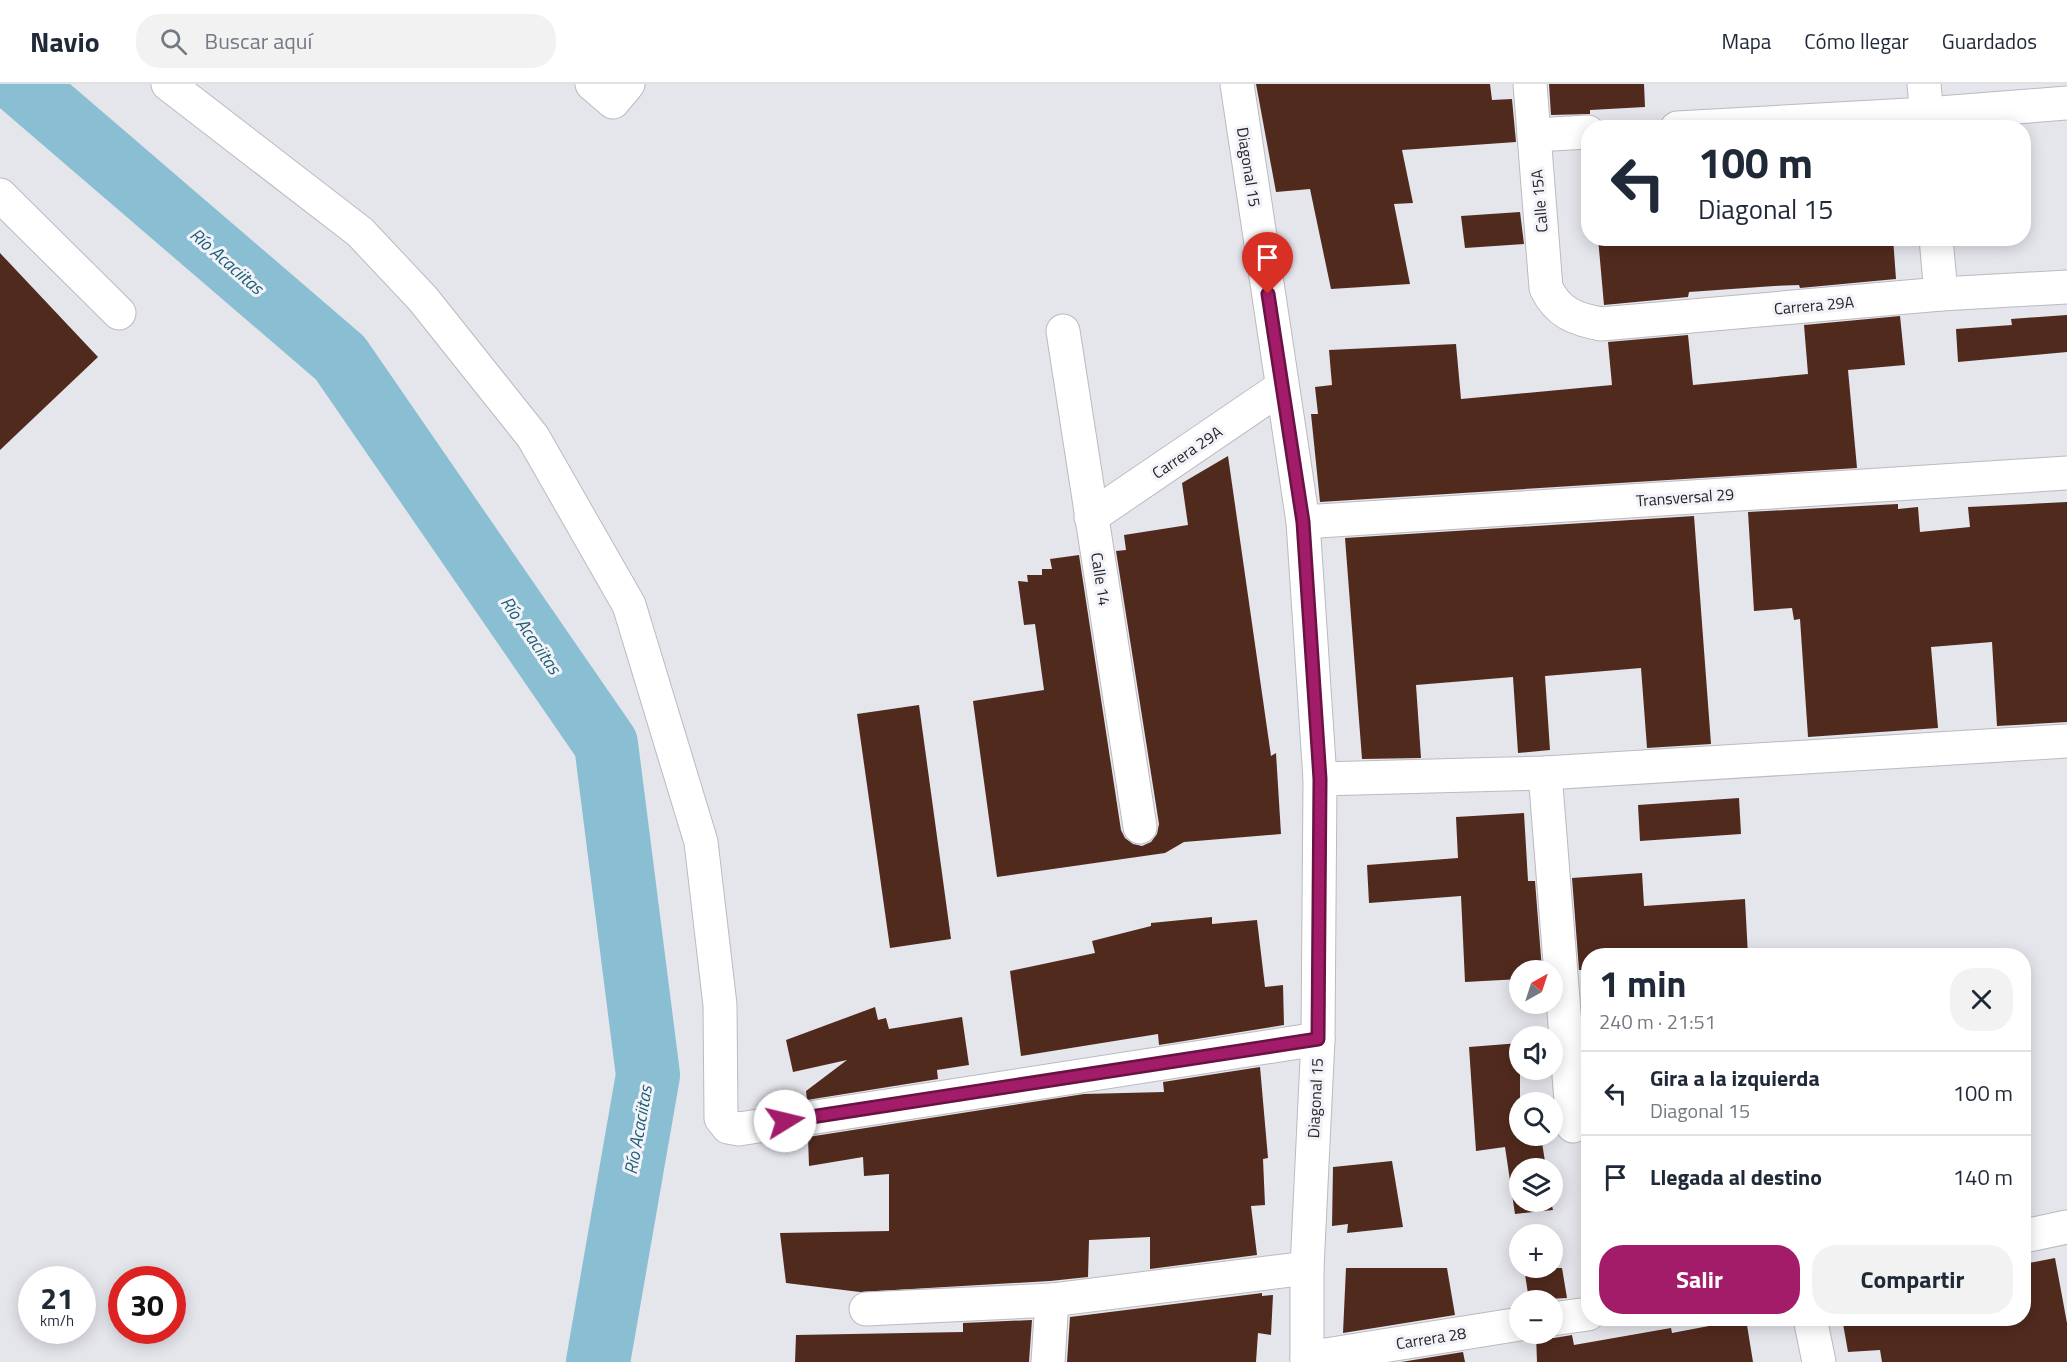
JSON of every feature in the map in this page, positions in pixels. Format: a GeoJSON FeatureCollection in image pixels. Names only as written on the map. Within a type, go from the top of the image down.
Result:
{"type":"FeatureCollection","features":[{"type":"Feature","properties":{"kind":"street"},"geometry":{"type":"LineString","coordinates":[[168,84],[360,232],[423,299],[533,437],[629,605],[701,842],[720,1005],[721,1118],[728,1127],[739,1128],[1318,1039]]}},
{"type":"Feature","properties":{"kind":"street","name":"Diagonal 15"},"geometry":{"type":"LineString","coordinates":[[1237,84],[1303,522],[1320,779],[1318,1039],[1307,1268],[1307,1360]]}},
{"type":"Feature","properties":{"kind":"street","name":"Calle 15A"},"geometry":{"type":"LineString","coordinates":[[1530,84],[1546,288],[1552,301],[1563,312]]}},
{"type":"Feature","properties":{"kind":"street"},"geometry":{"type":"LineString","coordinates":[[1782,120],[1926,109],[2067,103]]}},
{"type":"Feature","properties":{"kind":"street"},"geometry":{"type":"LineString","coordinates":[[1534,135],[1581,132]]}},
{"type":"Feature","properties":{"kind":"street"},"geometry":{"type":"LineString","coordinates":[[0,195],[119,313]]}},
{"type":"Feature","properties":{"kind":"street"},"geometry":{"type":"LineString","coordinates":[[1937,246],[1941,294]]}},
{"type":"Feature","properties":{"kind":"street","name":"Carrera 29A"},"geometry":{"type":"LineString","coordinates":[[1563,312],[1577,319],[1601,324],[1941,294],[2067,287]]}},
{"type":"Feature","properties":{"kind":"street","name":"Calle 14"},"geometry":{"type":"LineString","coordinates":[[1063,331],[1140,827]]}},
{"type":"Feature","properties":{"kind":"street","name":"Carrera 29A"},"geometry":{"type":"LineString","coordinates":[[1091,517],[1282,387]]}},
{"type":"Feature","properties":{"kind":"street","name":"Transversal 29"},"geometry":{"type":"LineString","coordinates":[[1303,522],[2067,473]]}},
{"type":"Feature","properties":{"kind":"street"},"geometry":{"type":"LineString","coordinates":[[1320,779],[1545,773],[2067,741]]}},
{"type":"Feature","properties":{"kind":"street"},"geometry":{"type":"LineString","coordinates":[[1545,773],[1574,1126]]}},
{"type":"Feature","properties":{"kind":"street"},"geometry":{"type":"LineString","coordinates":[[2031,1235],[2067,1227]]}},
{"type":"Feature","properties":{"kind":"street"},"geometry":{"type":"LineString","coordinates":[[866,1309],[1052,1300],[1307,1268]]}},
{"type":"Feature","properties":{"kind":"street"},"geometry":{"type":"LineString","coordinates":[[1048,1362],[1052,1300]]}},
{"type":"Feature","properties":{"kind":"street"},"geometry":{"type":"LineString","coordinates":[[1563,1317],[1581,1315]]}},
{"type":"Feature","properties":{"kind":"street","name":"Carrera 28"},"geometry":{"type":"LineString","coordinates":[[1307,1360],[1509,1326]]}},
{"type":"Feature","properties":{"kind":"street"},"geometry":{"type":"LineString","coordinates":[[1812,1326],[1819,1362]]}},
{"type":"Feature","properties":{"kind":"building"},"geometry":{"type":"Polygon","coordinates":[[[1256,84],[1490,84],[1492,100],[1512,99],[1516,142],[1402,150],[1413,203],[1394,204],[1410,284],[1331,289],[1310,189],[1276,192],[1256,84]]]}},
{"type":"Feature","properties":{"kind":"building"},"geometry":{"type":"Polygon","coordinates":[[[1549,84],[1644,84],[1645,107],[1590,110],[1590,114],[1551,115],[1549,84]]]}},
{"type":"Feature","properties":{"kind":"building"},"geometry":{"type":"Polygon","coordinates":[[[1520,212],[1524,244],[1465,248],[1461,216],[1520,212]]]}},
{"type":"Feature","properties":{"kind":"building"},"geometry":{"type":"Polygon","coordinates":[[[1599,246],[1894,246],[1896,279],[1800,288],[1799,285],[1689,292],[1688,297],[1604,305],[1599,246]]]}},
{"type":"Feature","properties":{"kind":"building"},"geometry":{"type":"Polygon","coordinates":[[[0,253],[98,357],[0,450],[0,253]]]}},
{"type":"Feature","properties":{"kind":"building"},"geometry":{"type":"Polygon","coordinates":[[[2067,315],[2067,352],[1958,362],[1956,329],[2012,325],[2011,319],[2067,315]]]}},
{"type":"Feature","properties":{"kind":"building"},"geometry":{"type":"Polygon","coordinates":[[[1900,316],[1905,365],[1848,370],[1857,468],[1320,502],[1311,414],[1318,414],[1315,387],[1332,385],[1329,350],[1456,344],[1461,399],[1612,385],[1608,342],[1688,335],[1693,385],[1808,374],[1804,325],[1900,316]]]}},
{"type":"Feature","properties":{"kind":"building"},"geometry":{"type":"Polygon","coordinates":[[[1228,456],[1271,756],[1276,753],[1281,834],[1184,842],[1165,853],[997,877],[973,701],[1044,690],[1035,624],[1024,625],[1018,581],[1028,582],[1027,575],[1042,575],[1042,569],[1052,569],[1050,559],[1079,555],[1121,830],[1125,838],[1133,844],[1142,846],[1151,842],[1157,834],[1159,824],[1116,551],[1126,550],[1124,535],[1188,525],[1182,483],[1228,456]]]}},
{"type":"Feature","properties":{"kind":"building"},"geometry":{"type":"Polygon","coordinates":[[[2067,502],[2067,722],[1997,726],[1992,642],[1931,647],[1938,728],[1808,737],[1800,619],[1794,620],[1792,608],[1754,611],[1748,512],[1898,504],[1898,509],[1918,507],[1920,532],[1970,527],[1968,507],[2067,502]]]}},
{"type":"Feature","properties":{"kind":"building"},"geometry":{"type":"Polygon","coordinates":[[[1694,516],[1711,744],[1647,748],[1641,668],[1545,676],[1550,750],[1518,753],[1513,677],[1416,685],[1421,758],[1362,759],[1345,538],[1694,516]]]}},
{"type":"Feature","properties":{"kind":"building"},"geometry":{"type":"Polygon","coordinates":[[[919,705],[951,939],[890,948],[857,714],[919,705]]]}},
{"type":"Feature","properties":{"kind":"building"},"geometry":{"type":"Polygon","coordinates":[[[1739,798],[1741,834],[1640,841],[1638,805],[1739,798]]]}},
{"type":"Feature","properties":{"kind":"building"},"geometry":{"type":"Polygon","coordinates":[[[1524,813],[1528,881],[1535,881],[1541,960],[1509,960],[1509,980],[1465,982],[1461,896],[1369,903],[1367,865],[1458,858],[1456,817],[1524,813]]]}},
{"type":"Feature","properties":{"kind":"building"},"geometry":{"type":"Polygon","coordinates":[[[1642,873],[1644,906],[1745,899],[1748,948],[1581,948],[1581,970],[1579,970],[1572,878],[1642,873]]]}},
{"type":"Feature","properties":{"kind":"building"},"geometry":{"type":"Polygon","coordinates":[[[1212,917],[1212,924],[1257,920],[1265,987],[1283,985],[1284,1025],[1159,1045],[1158,1034],[1021,1056],[1010,971],[1095,953],[1092,941],[1151,926],[1151,923],[1212,917]]]}},
{"type":"Feature","properties":{"kind":"building"},"geometry":{"type":"Polygon","coordinates":[[[875,1007],[878,1020],[886,1018],[889,1029],[962,1017],[969,1065],[937,1070],[938,1079],[807,1100],[806,1091],[847,1060],[793,1072],[786,1040],[875,1007]]]}},
{"type":"Feature","properties":{"kind":"building"},"geometry":{"type":"Polygon","coordinates":[[[1509,1044],[1509,1080],[1520,1080],[1520,1092],[1509,1092],[1509,1146],[1543,1146],[1544,1158],[1509,1158],[1509,1174],[1505,1147],[1476,1151],[1469,1047],[1509,1044]]]}},
{"type":"Feature","properties":{"kind":"building"},"geometry":{"type":"Polygon","coordinates":[[[1260,1067],[1268,1158],[1263,1159],[1265,1205],[1251,1206],[1257,1255],[1150,1269],[1150,1237],[1089,1240],[1088,1277],[860,1292],[786,1283],[780,1233],[889,1231],[889,1174],[864,1176],[863,1157],[809,1166],[808,1137],[1084,1094],[1164,1092],[1163,1082],[1260,1067]]]}},
{"type":"Feature","properties":{"kind":"building"},"geometry":{"type":"Polygon","coordinates":[[[1392,1161],[1403,1227],[1347,1233],[1348,1224],[1332,1226],[1333,1167],[1392,1161]]]}},
{"type":"Feature","properties":{"kind":"building"},"geometry":{"type":"Polygon","coordinates":[[[2055,1258],[2067,1323],[2067,1362],[1882,1362],[1880,1350],[1848,1352],[1843,1326],[2031,1326],[2031,1263],[2055,1258]]]}},
{"type":"Feature","properties":{"kind":"building"},"geometry":{"type":"Polygon","coordinates":[[[1346,1268],[1447,1268],[1455,1315],[1343,1333],[1346,1268]]]}},
{"type":"Feature","properties":{"kind":"building"},"geometry":{"type":"Polygon","coordinates":[[[1563,1274],[1567,1298],[1563,1298],[1563,1290],[1527,1290],[1526,1278],[1563,1278],[1563,1274]]]}},
{"type":"Feature","properties":{"kind":"building"},"geometry":{"type":"Polygon","coordinates":[[[1262,1293],[1262,1296],[1273,1295],[1271,1335],[1258,1333],[1256,1362],[1067,1362],[1070,1317],[1262,1293]]]}},
{"type":"Feature","properties":{"kind":"building"},"geometry":{"type":"Polygon","coordinates":[[[1032,1320],[1029,1362],[795,1362],[796,1335],[963,1332],[963,1323],[1032,1320]]]}},
{"type":"Feature","properties":{"kind":"building"},"geometry":{"type":"Polygon","coordinates":[[[1709,1326],[1747,1326],[1753,1362],[1537,1362],[1536,1344],[1563,1344],[1563,1336],[1572,1335],[1574,1345],[1671,1328],[1672,1333],[1709,1326]]]}},
{"type":"Feature","properties":{"kind":"building"},"geometry":{"type":"Polygon","coordinates":[[[1463,1352],[1465,1362],[1401,1362],[1463,1352]]]}},
{"type":"Feature","properties":{"kind":"waterway","name":"Río Acaciitas"},"geometry":{"type":"LineString","coordinates":[[21,84],[340,358],[606,744],[648,1075],[598,1362]]}},
{"type":"Feature","properties":{"kind":"route"},"geometry":{"type":"LineString","coordinates":[[785,1121],[1318,1039],[1320,779],[1303,522],[1268,294]]}}]}
